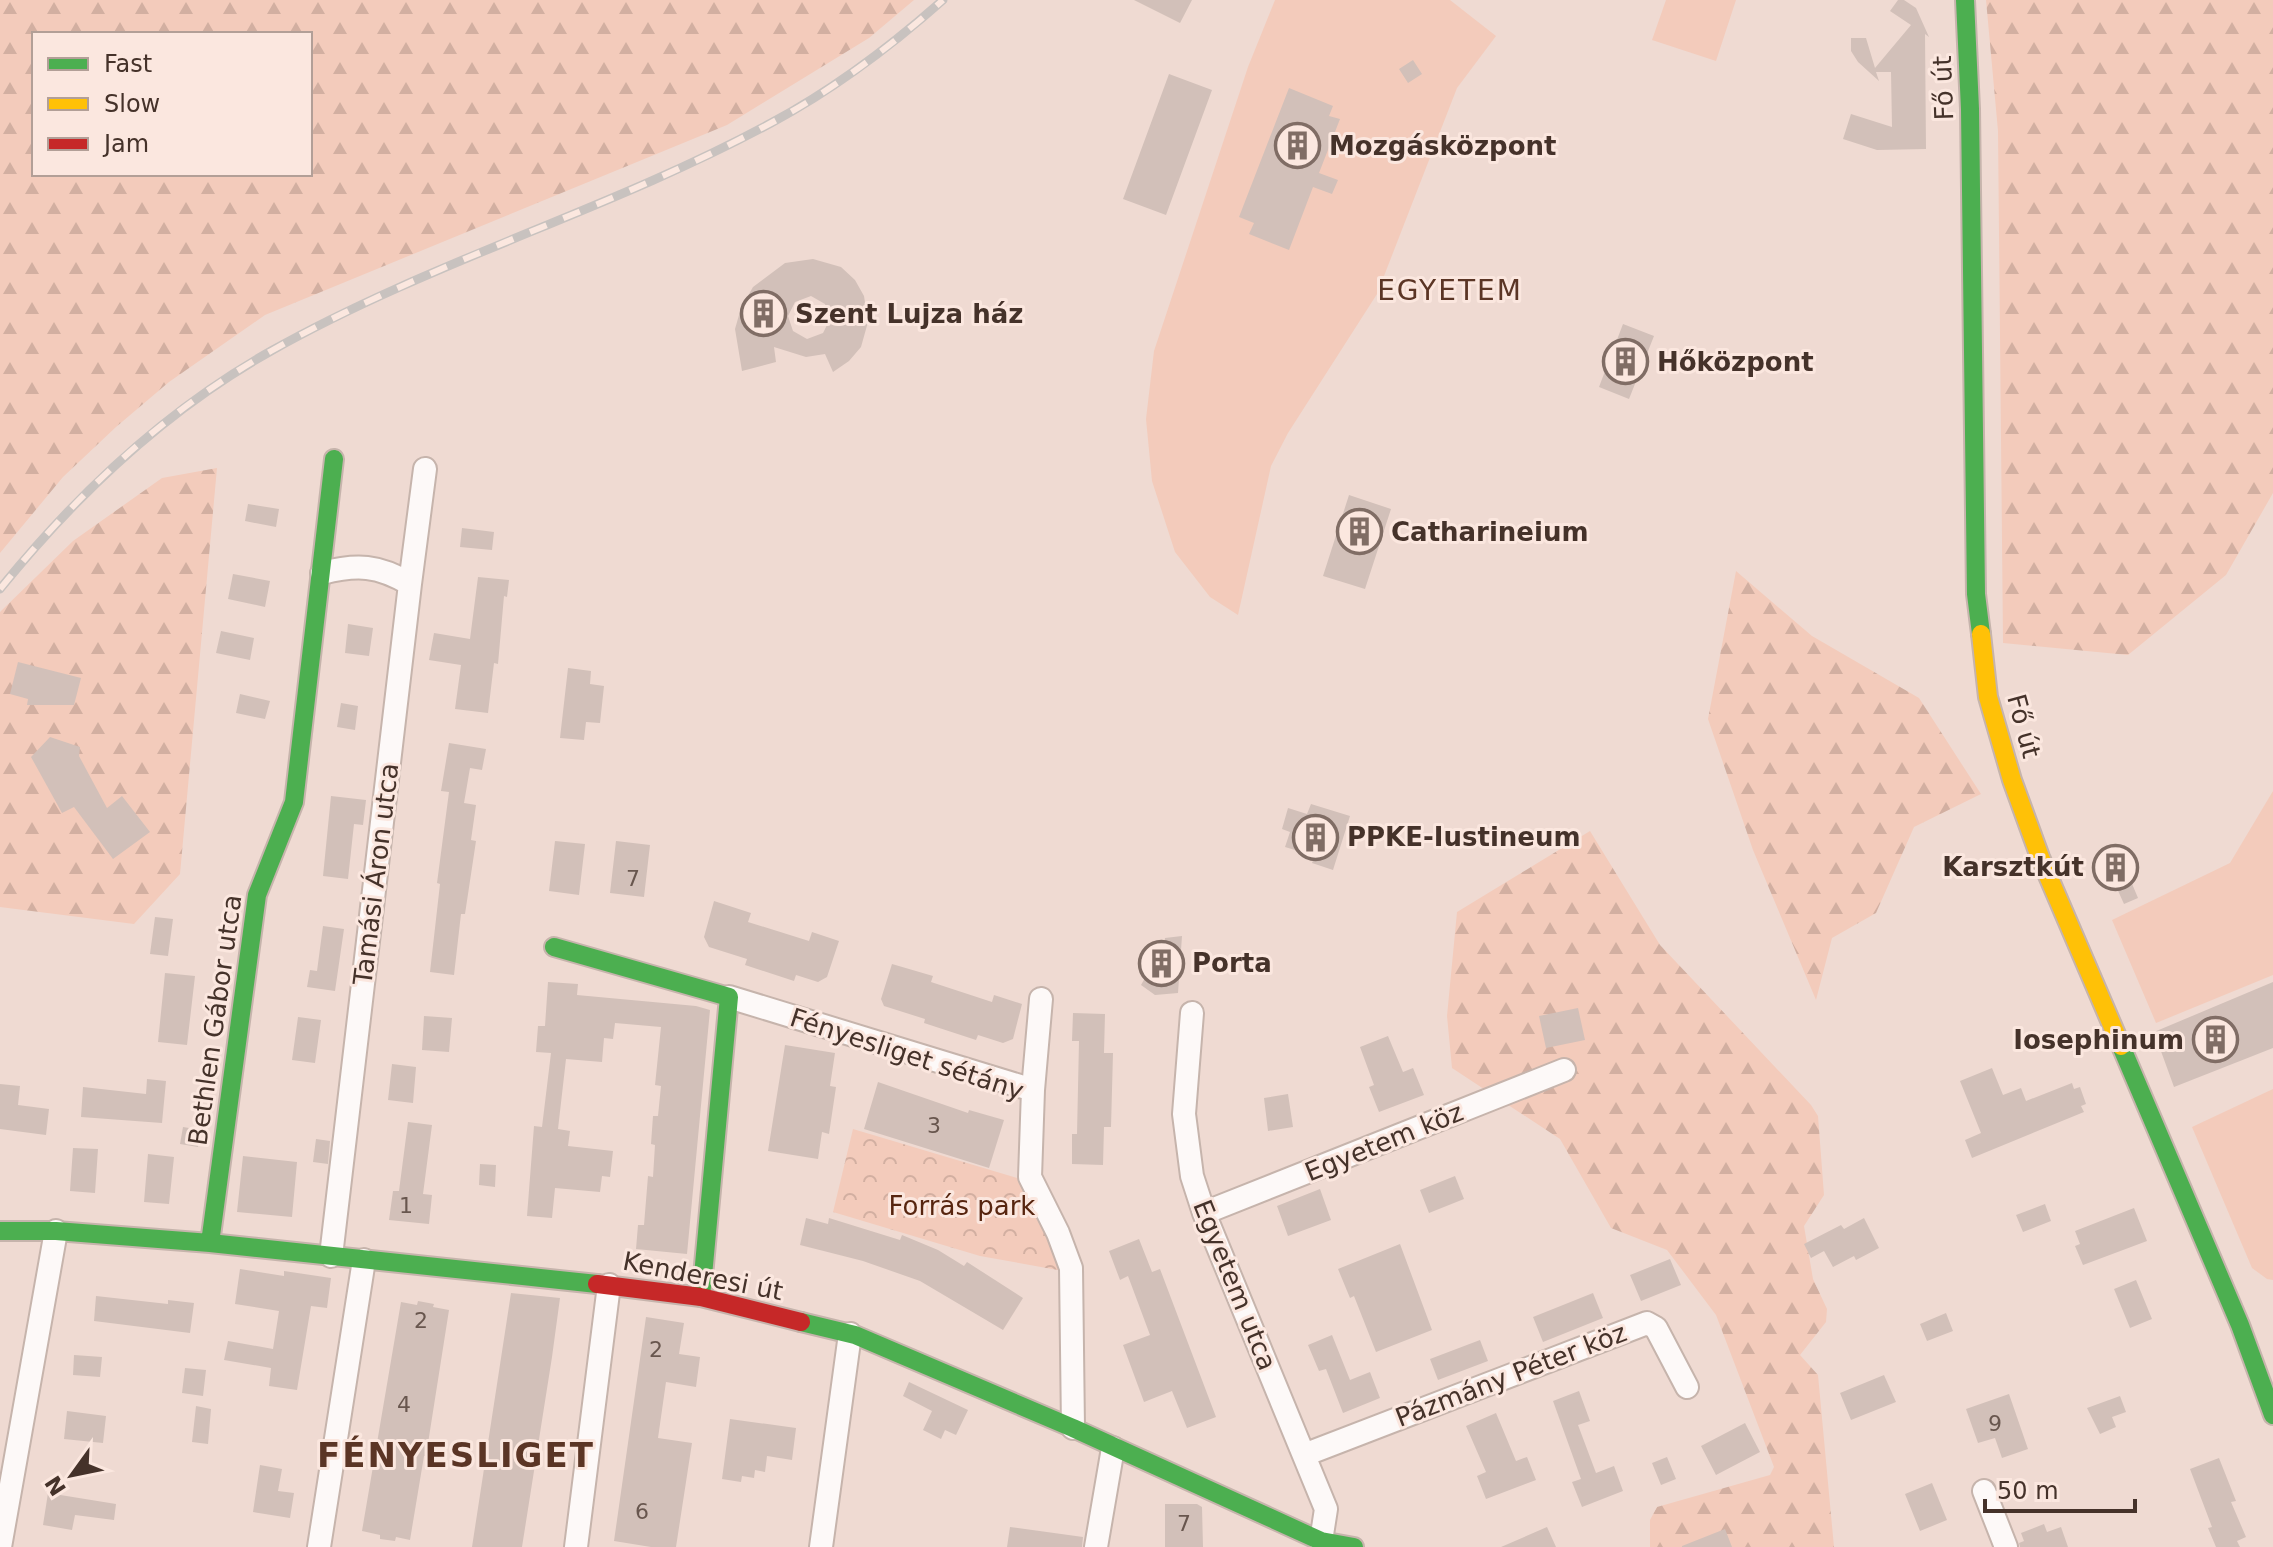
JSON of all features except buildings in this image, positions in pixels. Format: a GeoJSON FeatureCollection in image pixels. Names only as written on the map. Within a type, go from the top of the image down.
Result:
{"type":"FeatureCollection","features":[{"type":"Feature","properties":{"kind":"street","name":"Fő út"},"geometry":{"type":"LineString","coordinates":[[1965,0],[1970,109],[1976,594],[1988,697],[2012,780],[2040,857],[2240,1325],[2273,1415]]}},
{"type":"Feature","properties":{"kind":"street","name":"Bethlen Gábor utca"},"geometry":{"type":"LineString","coordinates":[[210,1243],[257,895],[294,802],[334,459]]}},
{"type":"Feature","properties":{"kind":"street","name":"Tamási Áron utca"},"geometry":{"type":"LineString","coordinates":[[331,1256],[425,469]]}},
{"type":"Feature","properties":{"kind":"street"},"geometry":{"type":"LineString","coordinates":[[322,573],[356,566],[381,570],[410,584]]}},
{"type":"Feature","properties":{"kind":"street","name":"Fényesliget sétány"},"geometry":{"type":"LineString","coordinates":[[554,947],[1033,1090],[1030,1177],[1058,1233],[1071,1268],[1073,1428]]}},
{"type":"Feature","properties":{"kind":"street"},"geometry":{"type":"LineString","coordinates":[[701,1297],[729,997]]}},
{"type":"Feature","properties":{"kind":"street"},"geometry":{"type":"LineString","coordinates":[[1033,1090],[1041,999]]}},
{"type":"Feature","properties":{"kind":"street","name":"Egyetem utca"},"geometry":{"type":"LineString","coordinates":[[1192,1013],[1184,1114],[1192,1176],[1204,1213],[1326,1509],[1323,1544]]}},
{"type":"Feature","properties":{"kind":"street","name":"Egyetem köz"},"geometry":{"type":"LineString","coordinates":[[1204,1213],[1564,1070]]}},
{"type":"Feature","properties":{"kind":"street","name":"Kenderesi út"},"geometry":{"type":"LineString","coordinates":[[0,1231],[56,1231],[210,1243],[701,1297],[850,1334],[1073,1428],[1323,1544],[1354,1547]]}},
{"type":"Feature","properties":{"kind":"street"},"geometry":{"type":"LineString","coordinates":[[0,1547],[56,1231]]}},
{"type":"Feature","properties":{"kind":"street"},"geometry":{"type":"LineString","coordinates":[[319,1547],[364,1260]]}},
{"type":"Feature","properties":{"kind":"street"},"geometry":{"type":"LineString","coordinates":[[576,1547],[609,1285]]}},
{"type":"Feature","properties":{"kind":"street","name":"Pázmány Péter köz"},"geometry":{"type":"LineString","coordinates":[[1304,1455],[1647,1323],[1656,1328],[1687,1387]]}},
{"type":"Feature","properties":{"kind":"street"},"geometry":{"type":"LineString","coordinates":[[821,1547],[850,1334]]}},
{"type":"Feature","properties":{"kind":"street"},"geometry":{"type":"LineString","coordinates":[[1096,1547],[1113,1448]]}},
{"type":"Feature","properties":{"kind":"street"},"geometry":{"type":"LineString","coordinates":[[1984,1491],[2006,1547]]}},
{"type":"Feature","properties":{"kind":"green space"},"geometry":{"type":"Polygon","coordinates":[[[0,0],[914,0],[869,38],[727,125],[265,315],[169,382],[63,477],[0,553],[0,0]]]}},
{"type":"Feature","properties":{"kind":"green space"},"geometry":{"type":"Polygon","coordinates":[[[1275,0],[1450,0],[1496,36],[1457,88],[1377,294],[1288,433],[1271,466],[1238,615],[1210,597],[1175,552],[1152,481],[1146,419],[1154,351],[1248,67],[1275,0]]]}},
{"type":"Feature","properties":{"kind":"green space"},"geometry":{"type":"Polygon","coordinates":[[[1666,0],[1736,0],[1716,61],[1652,40],[1666,0]]]}},
{"type":"Feature","properties":{"kind":"green space"},"geometry":{"type":"Polygon","coordinates":[[[1986,0],[2273,0],[2273,493],[2226,575],[2128,655],[2003,643],[1998,131],[1986,0]]]}},
{"type":"Feature","properties":{"kind":"green space"},"geometry":{"type":"Polygon","coordinates":[[[217,468],[180,874],[134,924],[0,907],[0,612],[73,541],[162,478],[217,468]]]}},
{"type":"Feature","properties":{"kind":"green space"},"geometry":{"type":"Polygon","coordinates":[[[1736,571],[1812,636],[1919,698],[1981,794],[1914,827],[1876,913],[1832,938],[1816,1000],[1753,850],[1708,719],[1736,571]]]}},
{"type":"Feature","properties":{"kind":"green space"},"geometry":{"type":"Polygon","coordinates":[[[2273,791],[2273,975],[2156,1023],[2112,920],[2230,863],[2273,791]]]}},
{"type":"Feature","properties":{"kind":"green space"},"geometry":{"type":"Polygon","coordinates":[[[1590,831],[1660,945],[1818,1116],[1824,1195],[1804,1226],[1813,1279],[1827,1309],[1826,1322],[1800,1355],[1818,1375],[1834,1547],[1650,1547],[1650,1520],[1657,1507],[1770,1475],[1774,1467],[1716,1315],[1667,1250],[1611,1228],[1560,1139],[1452,1068],[1447,1016],[1457,912],[1590,831]]]}},
{"type":"Feature","properties":{"kind":"green space"},"geometry":{"type":"Polygon","coordinates":[[[2273,1089],[2273,1280],[2252,1268],[2192,1127],[2273,1089]]]}},
{"type":"Feature","properties":{"kind":"green space","name":"Forrás park"},"geometry":{"type":"Polygon","coordinates":[[[853,1129],[1024,1180],[1063,1271],[980,1256],[833,1212],[853,1129]]]}},
{"type":"Feature","properties":{"kind":"railway"},"geometry":{"type":"LineString","coordinates":[[0,589],[59,521],[124,457],[194,400],[232,375],[271,351],[394,290],[647,183],[771,123],[860,67],[943,0]]}},
{"type":"Feature","properties":{"kind":"traffic: fast"},"geometry":{"type":"LineString","coordinates":[[1965,0],[1970,109],[1976,594],[1981,634]]}},
{"type":"Feature","properties":{"kind":"traffic: fast"},"geometry":{"type":"LineString","coordinates":[[210,1243],[257,895],[294,802],[334,459]]}},
{"type":"Feature","properties":{"kind":"traffic: fast"},"geometry":{"type":"LineString","coordinates":[[554,947],[729,997],[701,1297]]}},
{"type":"Feature","properties":{"kind":"traffic: fast"},"geometry":{"type":"LineString","coordinates":[[2121,1046],[2240,1325],[2273,1415]]}},
{"type":"Feature","properties":{"kind":"traffic: fast"},"geometry":{"type":"LineString","coordinates":[[0,1231],[56,1231],[210,1243],[597,1284]]}},
{"type":"Feature","properties":{"kind":"traffic: fast"},"geometry":{"type":"LineString","coordinates":[[801,1322],[855,1335],[1073,1428],[1321,1541],[1354,1547]]}},
{"type":"Feature","properties":{"kind":"traffic: slow"},"geometry":{"type":"LineString","coordinates":[[1981,634],[1988,697],[2012,780],[2040,857],[2121,1046]]}},
{"type":"Feature","properties":{"kind":"traffic: jam"},"geometry":{"type":"LineString","coordinates":[[597,1284],[701,1297],[801,1322]]}},
{"type":"Feature","properties":{"kind":"place","name":"Mozgásközpont"},"geometry":{"type":"Point","coordinates":[1298,146]}},
{"type":"Feature","properties":{"kind":"place","name":"Szent Lujza ház"},"geometry":{"type":"Point","coordinates":[764,314]}},
{"type":"Feature","properties":{"kind":"place","name":"Hőközpont"},"geometry":{"type":"Point","coordinates":[1626,362]}},
{"type":"Feature","properties":{"kind":"place","name":"Catharineium"},"geometry":{"type":"Point","coordinates":[1360,532]}},
{"type":"Feature","properties":{"kind":"place","name":"PPKE-Iustineum"},"geometry":{"type":"Point","coordinates":[1316,837]}},
{"type":"Feature","properties":{"kind":"place","name":"Karsztkút"},"geometry":{"type":"Point","coordinates":[2115,867]}},
{"type":"Feature","properties":{"kind":"place","name":"Porta"},"geometry":{"type":"Point","coordinates":[1161,963]}},
{"type":"Feature","properties":{"kind":"place","name":"Iosephinum"},"geometry":{"type":"Point","coordinates":[2215,1040]}},
{"type":"Feature","properties":{"kind":"district","name":"EGYETEM"},"geometry":{"type":"Point","coordinates":[1450,290]}},
{"type":"Feature","properties":{"kind":"district","name":"FÉNYESLIGET"},"geometry":{"type":"Point","coordinates":[456,1455]}}]}
